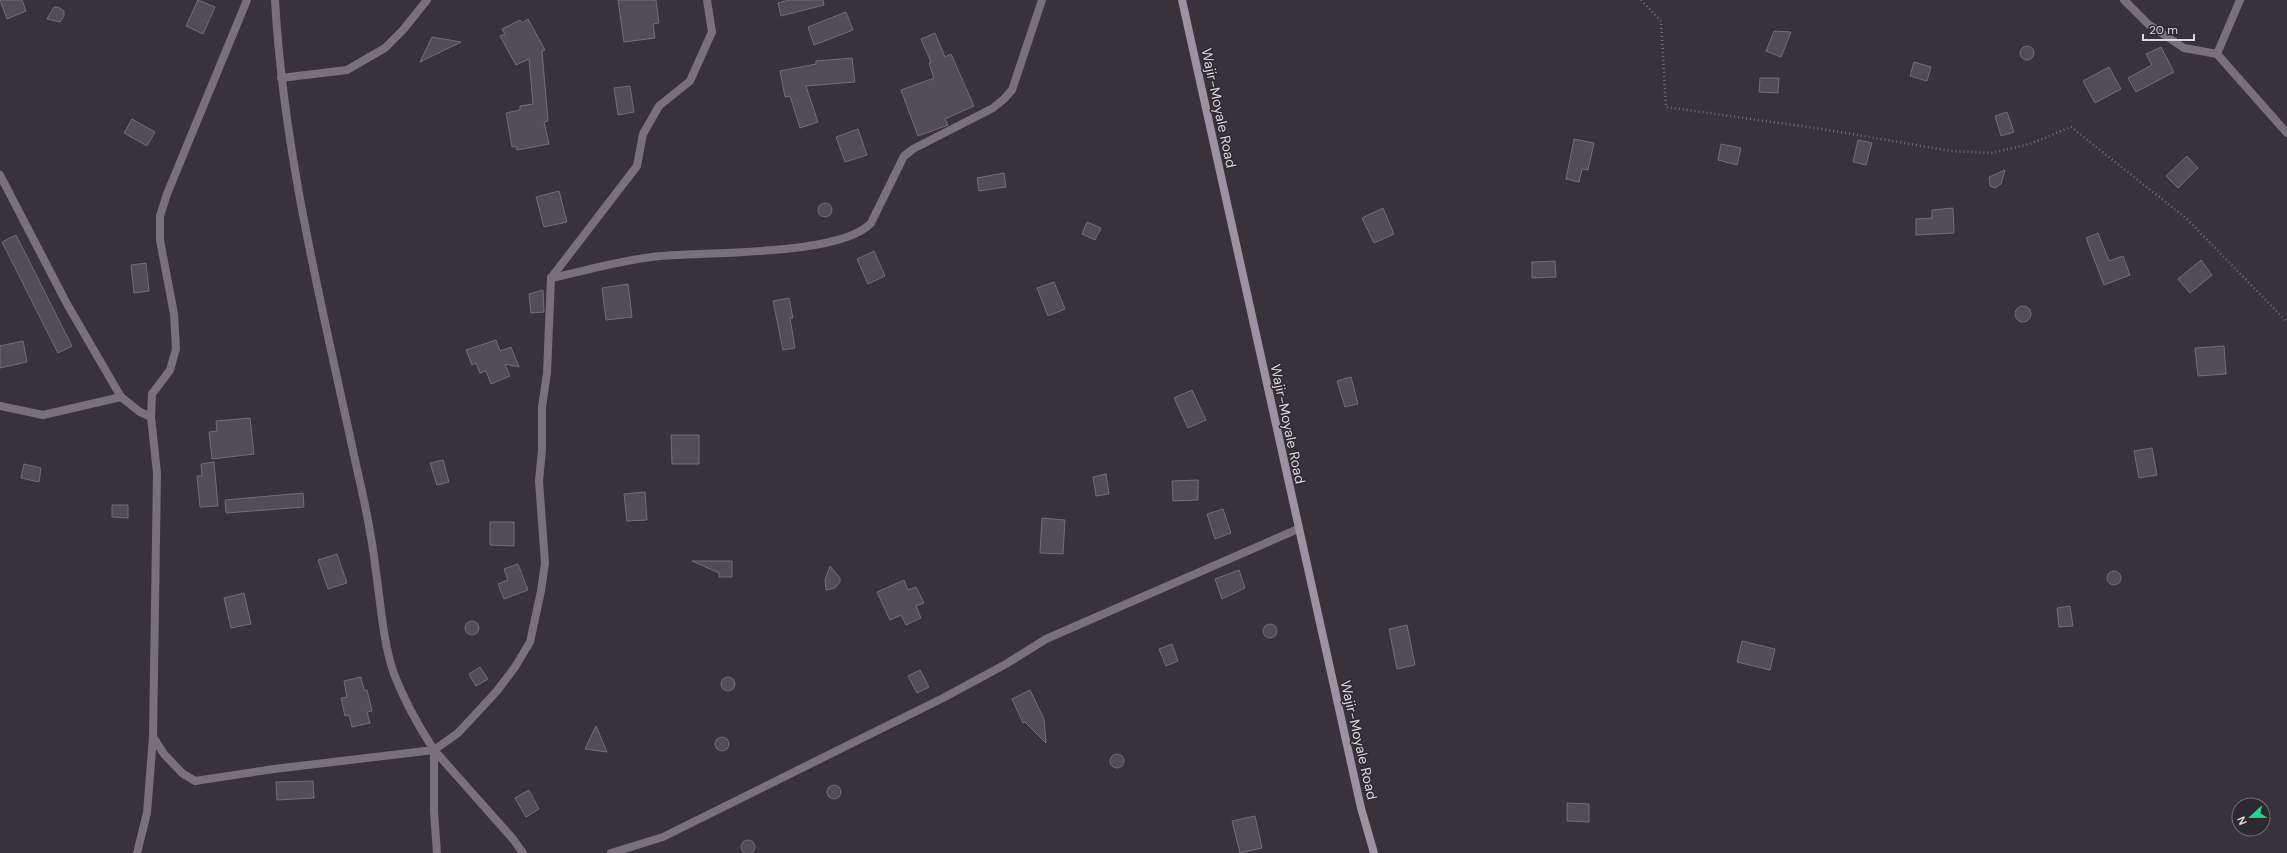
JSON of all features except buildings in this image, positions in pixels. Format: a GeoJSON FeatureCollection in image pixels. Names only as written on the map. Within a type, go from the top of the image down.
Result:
{"type":"FeatureCollection","features":[{"type":"Feature","properties":{"kind":"main road","name":"Wajir-Moyale Road"},"geometry":{"type":"LineString","coordinates":[[1182,0],[1298,529],[1361,808],[1374,853]]}},
{"type":"Feature","properties":{"kind":"street"},"geometry":{"type":"LineString","coordinates":[[137,853],[147,814],[153,738],[157,473],[151,417],[152,394],[170,370],[176,349],[174,314],[160,240],[160,216],[167,194],[247,0]]}},
{"type":"Feature","properties":{"kind":"street"},"geometry":{"type":"LineString","coordinates":[[275,0],[281,78],[306,229],[375,560],[387,650],[395,676],[423,734],[434,750],[513,839],[522,853]]}},
{"type":"Feature","properties":{"kind":"street"},"geometry":{"type":"LineString","coordinates":[[281,78],[347,70],[385,48],[403,30],[427,0]]}},
{"type":"Feature","properties":{"kind":"street"},"geometry":{"type":"LineString","coordinates":[[153,738],[164,754],[182,773],[195,781],[274,768],[434,750],[458,732],[497,691],[530,642],[537,615],[545,563],[539,481],[542,407],[547,373],[551,278],[637,166],[642,134],[659,106],[690,81],[712,32],[707,0]]}},
{"type":"Feature","properties":{"kind":"street"},"geometry":{"type":"LineString","coordinates":[[551,278],[651,257],[794,248],[854,236],[864,231],[871,223],[904,156],[913,148],[992,108],[1004,99],[1012,90],[1042,0]]}},
{"type":"Feature","properties":{"kind":"street"},"geometry":{"type":"LineString","coordinates":[[2124,0],[2148,24],[2184,48],[2217,54],[2287,133]]}},
{"type":"Feature","properties":{"kind":"street"},"geometry":{"type":"LineString","coordinates":[[2217,54],[2240,0]]}},
{"type":"Feature","properties":{"kind":"street"},"geometry":{"type":"LineString","coordinates":[[0,175],[71,311],[121,397],[140,412],[151,417]]}},
{"type":"Feature","properties":{"kind":"street"},"geometry":{"type":"LineString","coordinates":[[0,406],[43,415],[121,397]]}},
{"type":"Feature","properties":{"kind":"street"},"geometry":{"type":"LineString","coordinates":[[611,853],[663,837],[943,698],[1006,664],[1046,639],[1298,529]]}},
{"type":"Feature","properties":{"kind":"street"},"geometry":{"type":"LineString","coordinates":[[434,750],[434,812],[438,853]]}},
{"type":"Feature","properties":{"kind":"path"},"geometry":{"type":"LineString","coordinates":[[1640,0],[1661,21],[1666,108],[1822,129],[1951,151],[1991,153],[2030,144],[2071,127],[2187,218],[2287,322]]}}]}
